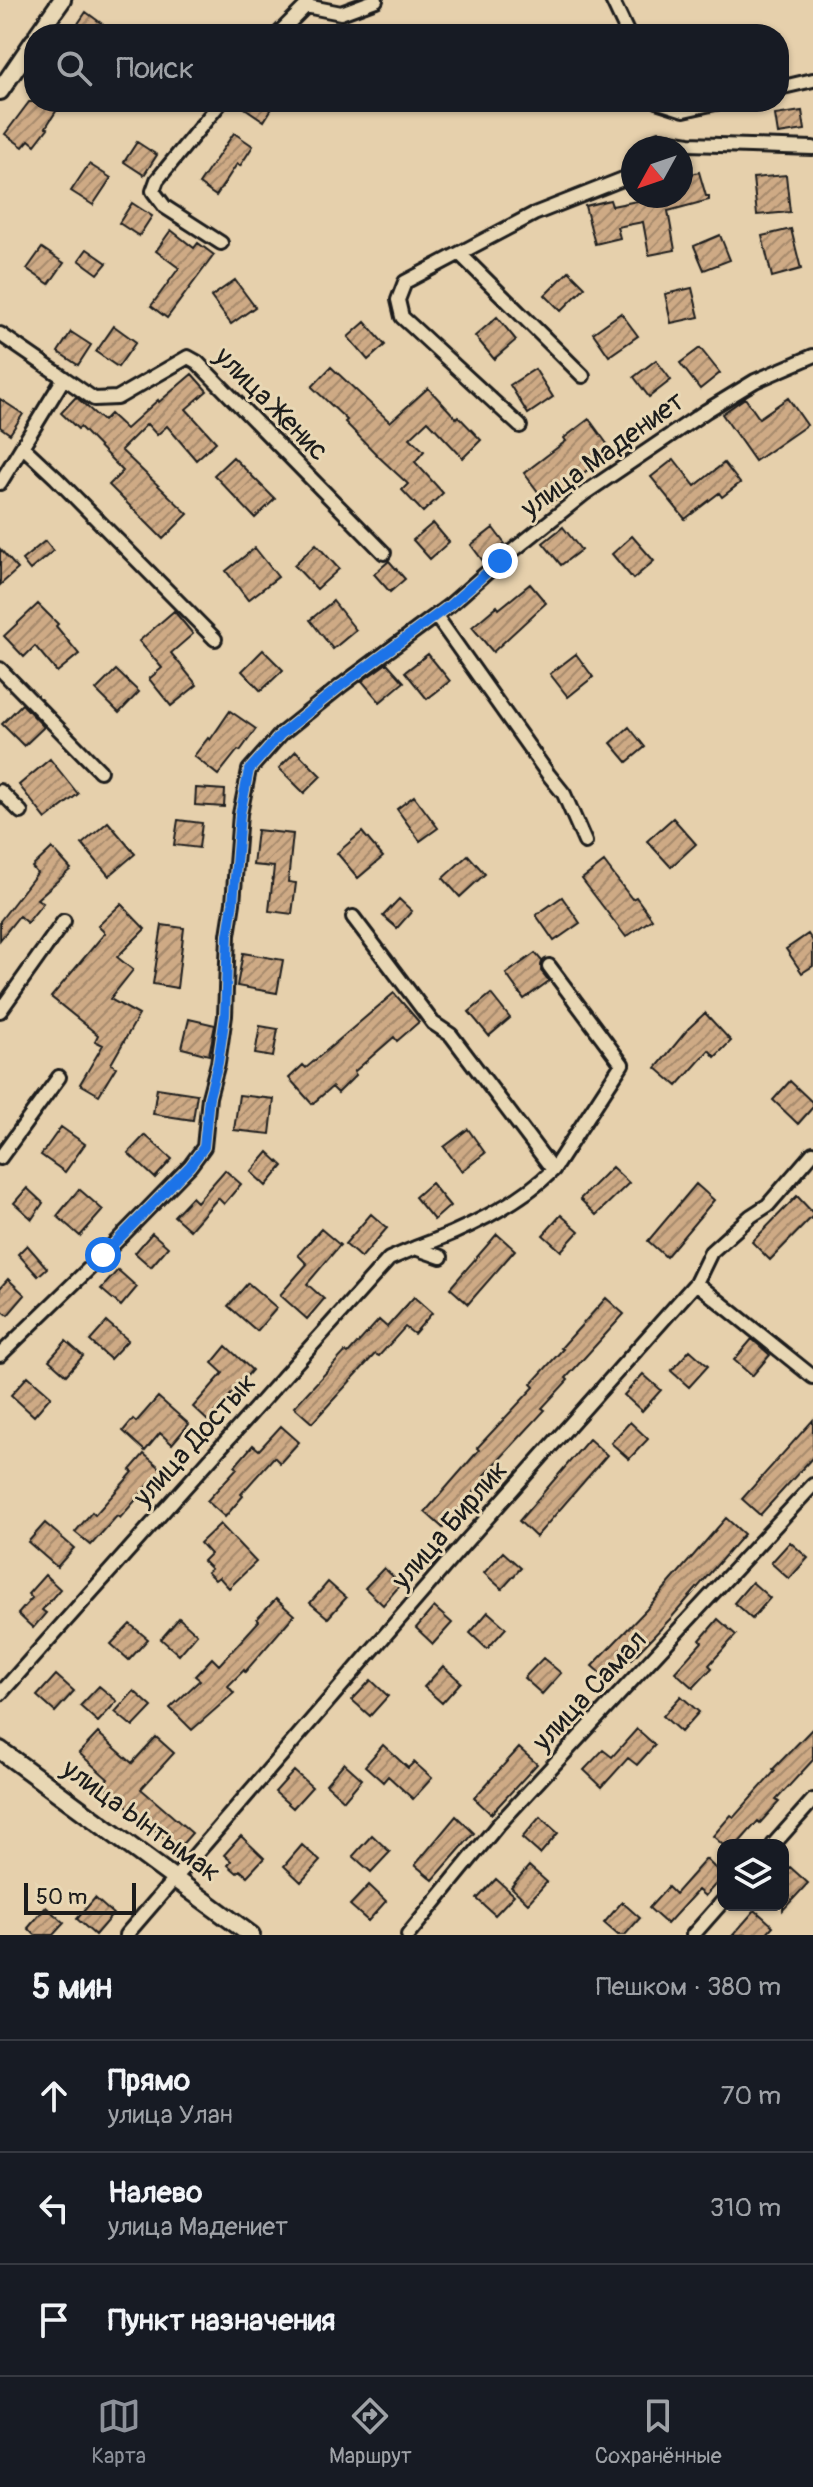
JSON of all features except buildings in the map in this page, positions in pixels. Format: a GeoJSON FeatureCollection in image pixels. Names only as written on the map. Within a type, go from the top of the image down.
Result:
{"type":"FeatureCollection","features":[{"type":"Feature","properties":{"kind":"street"},"geometry":{"type":"LineString","coordinates":[[45,24],[62,0]]}},
{"type":"Feature","properties":{"kind":"street"},"geometry":{"type":"LineString","coordinates":[[288,24],[306,6],[341,13],[376,0]]}},
{"type":"Feature","properties":{"kind":"street"},"geometry":{"type":"LineString","coordinates":[[612,0],[623,24]]}},
{"type":"Feature","properties":{"kind":"street"},"geometry":{"type":"LineString","coordinates":[[0,91],[24,56]]}},
{"type":"Feature","properties":{"kind":"street"},"geometry":{"type":"LineString","coordinates":[[789,86],[813,80]]}},
{"type":"Feature","properties":{"kind":"street"},"geometry":{"type":"LineString","coordinates":[[213,112],[157,180],[153,191],[165,207],[221,243]]}},
{"type":"Feature","properties":{"kind":"street"},"geometry":{"type":"LineString","coordinates":[[693,144],[813,148]]}},
{"type":"Feature","properties":{"kind":"street"},"geometry":{"type":"LineString","coordinates":[[520,426],[402,317],[398,300],[405,282],[534,214],[621,180]]}},
{"type":"Feature","properties":{"kind":"street"},"geometry":{"type":"LineString","coordinates":[[460,254],[583,376]]}},
{"type":"Feature","properties":{"kind":"street"},"geometry":{"type":"LineString","coordinates":[[0,334],[64,378],[0,483]]}},
{"type":"Feature","properties":{"kind":"street","name":"улица Мадениет"},"geometry":{"type":"LineString","coordinates":[[0,1355],[103,1255],[190,1166],[204,1147],[209,1097],[225,1016],[228,935],[240,814],[249,770],[281,734],[436,616],[585,493],[755,381],[813,356]]}},
{"type":"Feature","properties":{"kind":"street","name":"улица Женис"},"geometry":{"type":"LineString","coordinates":[[64,378],[94,399],[117,398],[188,357],[197,362],[384,553]]}},
{"type":"Feature","properties":{"kind":"street"},"geometry":{"type":"LineString","coordinates":[[23,447],[215,639]]}},
{"type":"Feature","properties":{"kind":"street"},"geometry":{"type":"LineString","coordinates":[[436,616],[564,794],[585,842]]}},
{"type":"Feature","properties":{"kind":"street"},"geometry":{"type":"LineString","coordinates":[[0,669],[100,771]]}},
{"type":"Feature","properties":{"kind":"street"},"geometry":{"type":"LineString","coordinates":[[0,791],[21,812]]}},
{"type":"Feature","properties":{"kind":"street"},"geometry":{"type":"LineString","coordinates":[[353,917],[433,1023],[451,1035],[553,1170]]}},
{"type":"Feature","properties":{"kind":"street"},"geometry":{"type":"LineString","coordinates":[[0,1011],[64,921]]}},
{"type":"Feature","properties":{"kind":"street","name":"улица Достык"},"geometry":{"type":"LineString","coordinates":[[0,1694],[389,1259],[451,1235],[537,1186],[553,1170],[622,1064],[549,966]]}},
{"type":"Feature","properties":{"kind":"street"},"geometry":{"type":"LineString","coordinates":[[0,1158],[59,1077]]}},
{"type":"Feature","properties":{"kind":"street","name":"улица Бирлик"},"geometry":{"type":"LineString","coordinates":[[126,1935],[463,1545],[696,1283],[711,1252],[768,1205],[813,1153]]}},
{"type":"Feature","properties":{"kind":"street"},"geometry":{"type":"LineString","coordinates":[[415,1248],[441,1257]]}},
{"type":"Feature","properties":{"kind":"street"},"geometry":{"type":"LineString","coordinates":[[696,1283],[813,1377]]}},
{"type":"Feature","properties":{"kind":"street","name":"улица Самал"},"geometry":{"type":"LineString","coordinates":[[408,1935],[497,1826],[813,1485]]}},
{"type":"Feature","properties":{"kind":"street","name":"улица Ынтымак"},"geometry":{"type":"LineString","coordinates":[[0,1750],[251,1935]]}},
{"type":"Feature","properties":{"kind":"street"},"geometry":{"type":"LineString","coordinates":[[778,1839],[813,1800]]}},
{"type":"Feature","properties":{"kind":"street"},"geometry":{"type":"LineString","coordinates":[[693,1935],[717,1908]]}},
{"type":"Feature","properties":{"kind":"route"},"geometry":{"type":"LineString","coordinates":[[103,1255],[190,1166],[204,1147],[209,1097],[225,1016],[228,935],[240,814],[249,770],[281,734],[450,605],[500,561]]}}]}
